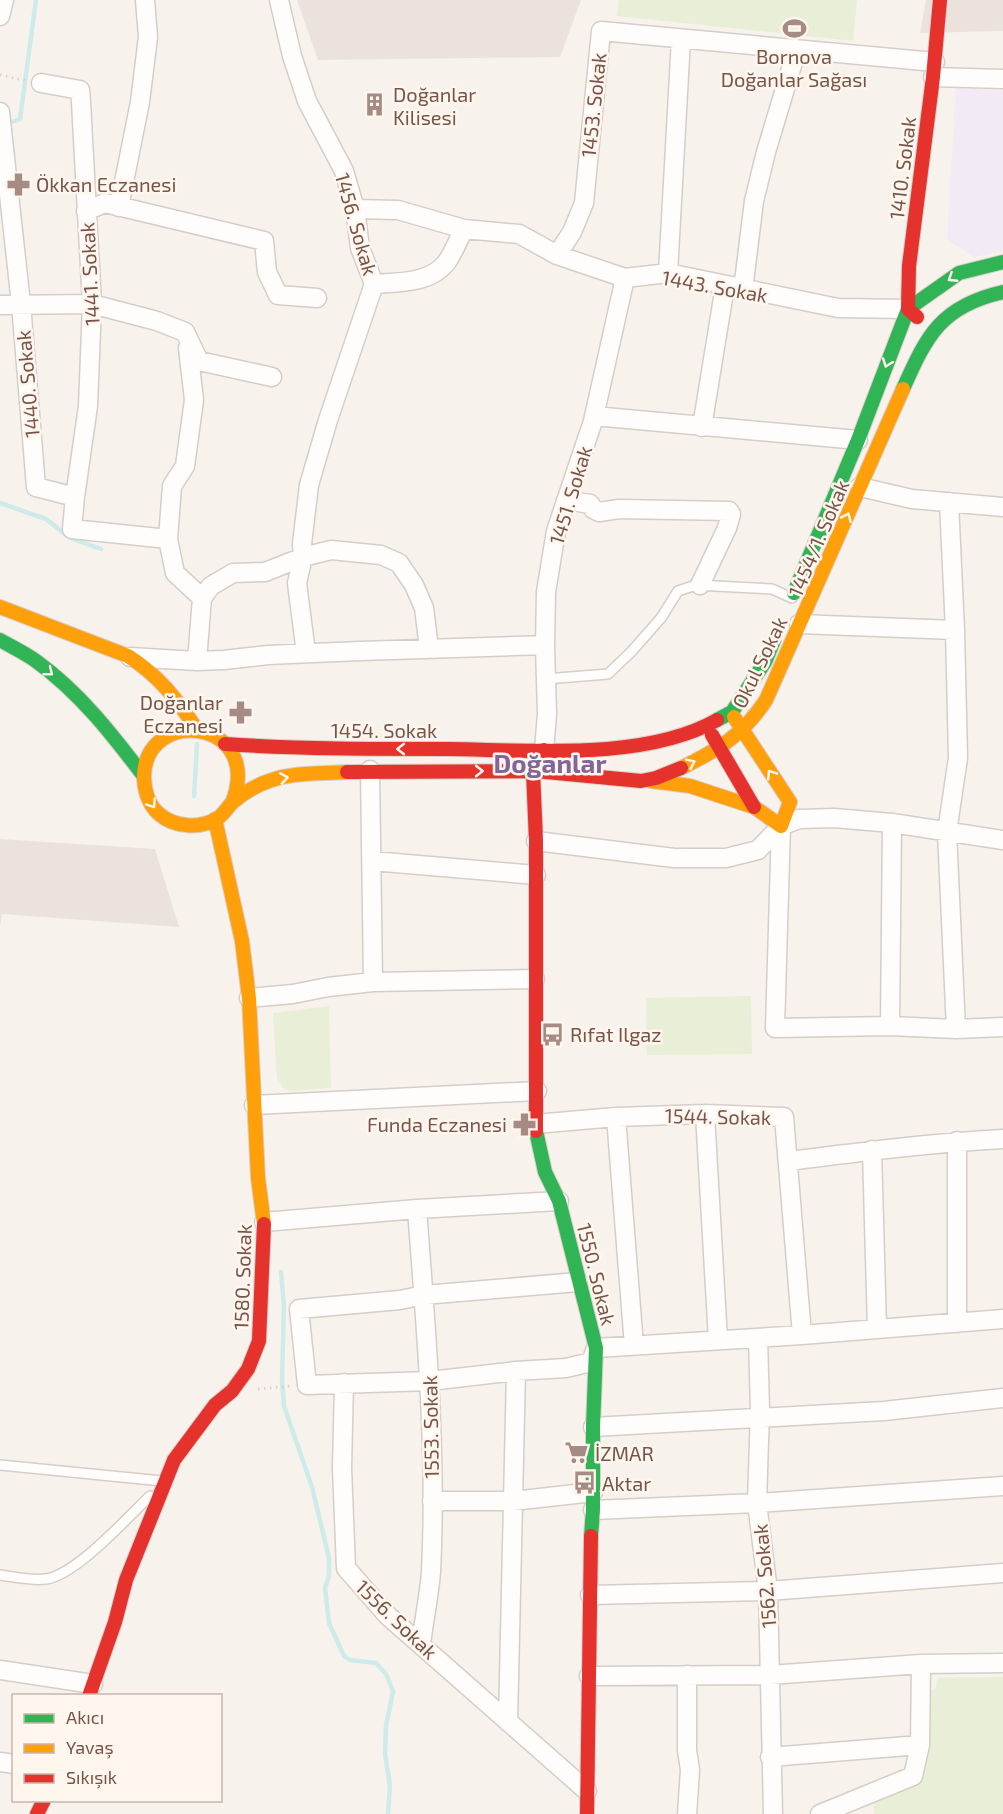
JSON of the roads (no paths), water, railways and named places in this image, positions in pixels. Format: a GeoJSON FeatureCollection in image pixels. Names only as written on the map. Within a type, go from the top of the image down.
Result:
{"type":"FeatureCollection","features":[{"type":"Feature","properties":{"kind":"main road","name":"1410. Sokak"},"geometry":{"type":"LineString","coordinates":[[908,309],[909,267],[934,70],[940,0]]}},
{"type":"Feature","properties":{"kind":"main road"},"geometry":{"type":"LineString","coordinates":[[933,331],[908,309],[959,273],[1003,262]]}},
{"type":"Feature","properties":{"kind":"main road","name":"Okul Sokak"},"geometry":{"type":"LineString","coordinates":[[232,803],[251,789],[272,780],[370,770],[534,771],[645,781],[674,772],[720,749],[753,720],[766,700],[916,359],[933,331],[967,303],[983,296],[1003,292]]}},
{"type":"Feature","properties":{"kind":"main road","name":"1454/1. Sokak"},"geometry":{"type":"LineString","coordinates":[[790,603],[858,440],[908,309]]}},
{"type":"Feature","properties":{"kind":"main road"},"geometry":{"type":"LineString","coordinates":[[0,607],[128,656],[143,665],[178,699],[197,730]]}},
{"type":"Feature","properties":{"kind":"main road"},"geometry":{"type":"LineString","coordinates":[[544,750],[626,748],[656,742],[708,726],[732,712],[765,662],[778,630]]}},
{"type":"Feature","properties":{"kind":"main road"},"geometry":{"type":"LineString","coordinates":[[0,640],[34,660],[81,699],[143,775]]}},
{"type":"Feature","properties":{"kind":"main road"},"geometry":{"type":"LineString","coordinates":[[645,781],[690,786],[754,807],[781,826],[790,802],[732,712]]}},
{"type":"Feature","properties":{"kind":"main road"},"geometry":{"type":"LineString","coordinates":[[708,726],[754,807]]}},
{"type":"Feature","properties":{"kind":"main road"},"geometry":{"type":"LineString","coordinates":[[181,730],[197,730],[212,734],[225,744],[234,756],[239,771],[238,788],[232,803],[222,815],[208,823],[192,826],[177,824],[163,817],[152,805],[144,791],[143,775],[146,760],[154,746],[166,736],[181,730]]}},
{"type":"Feature","properties":{"kind":"main road","name":"1454. Sokak"},"geometry":{"type":"LineString","coordinates":[[225,744],[282,748],[544,750]]}},
{"type":"Feature","properties":{"kind":"main road","name":"1550. Sokak"},"geometry":{"type":"LineString","coordinates":[[544,750],[534,771],[537,1091],[535,1124],[545,1172],[559,1201],[596,1348],[587,1814]]}},
{"type":"Feature","properties":{"kind":"main road","name":"1580. Sokak"},"geometry":{"type":"LineString","coordinates":[[91,1690],[115,1622],[126,1580],[174,1460],[215,1406],[232,1390],[248,1369],[260,1341],[264,1222],[258,1178],[249,998],[242,941],[214,819]]}},
{"type":"Feature","properties":{"kind":"street"},"geometry":{"type":"LineString","coordinates":[[0,16],[4,0]]}},
{"type":"Feature","properties":{"kind":"street"},"geometry":{"type":"LineString","coordinates":[[119,207],[140,102],[148,37],[145,0]]}},
{"type":"Feature","properties":{"kind":"street","name":"1456. Sokak"},"geometry":{"type":"LineString","coordinates":[[279,0],[292,56],[307,101],[344,171],[355,209],[360,248],[374,284],[328,420],[309,485],[302,544],[303,557],[297,584],[306,654]]}},
{"type":"Feature","properties":{"kind":"street","name":"1453. Sokak"},"geometry":{"type":"LineString","coordinates":[[557,255],[572,232],[584,202],[601,31],[797,49],[1003,80]]}},
{"type":"Feature","properties":{"kind":"street"},"geometry":{"type":"LineString","coordinates":[[668,273],[681,39]]}},
{"type":"Feature","properties":{"kind":"street"},"geometry":{"type":"LineString","coordinates":[[743,290],[754,201],[797,49]]}},
{"type":"Feature","properties":{"kind":"street","name":"1441. Sokak"},"geometry":{"type":"LineString","coordinates":[[40,83],[80,90],[92,304],[88,406],[75,497]]}},
{"type":"Feature","properties":{"kind":"street","name":"1440. Sokak"},"geometry":{"type":"LineString","coordinates":[[0,112],[21,304],[36,487],[75,497]]}},
{"type":"Feature","properties":{"kind":"street"},"geometry":{"type":"LineString","coordinates":[[86,211],[105,204],[264,241],[267,272],[278,295],[317,298]]}},
{"type":"Feature","properties":{"kind":"street","name":"1443. Sokak"},"geometry":{"type":"LineString","coordinates":[[355,209],[398,210],[464,229],[519,234],[557,255],[625,278],[668,273],[838,308],[908,309]]}},
{"type":"Feature","properties":{"kind":"street"},"geometry":{"type":"LineString","coordinates":[[374,284],[416,280],[431,276],[446,263],[464,229]]}},
{"type":"Feature","properties":{"kind":"street","name":"1451. Sokak"},"geometry":{"type":"LineString","coordinates":[[544,750],[547,714],[546,592],[556,531],[594,416],[625,278]]}},
{"type":"Feature","properties":{"kind":"street"},"geometry":{"type":"LineString","coordinates":[[702,427],[725,286]]}},
{"type":"Feature","properties":{"kind":"street"},"geometry":{"type":"LineString","coordinates":[[0,304],[92,304],[157,321],[185,332],[199,361],[272,377]]}},
{"type":"Feature","properties":{"kind":"street"},"geometry":{"type":"LineString","coordinates":[[185,332],[191,363],[194,400],[185,466],[172,486],[168,538],[175,573],[202,598]]}},
{"type":"Feature","properties":{"kind":"street"},"geometry":{"type":"LineString","coordinates":[[594,416],[858,440]]}},
{"type":"Feature","properties":{"kind":"street"},"geometry":{"type":"LineString","coordinates":[[860,487],[912,499],[1003,507]]}},
{"type":"Feature","properties":{"kind":"street"},"geometry":{"type":"LineString","coordinates":[[75,497],[72,529],[168,538]]}},
{"type":"Feature","properties":{"kind":"street"},"geometry":{"type":"LineString","coordinates":[[566,500],[590,504],[599,512],[619,509],[729,512],[731,514],[727,528],[700,585]]}},
{"type":"Feature","properties":{"kind":"street"},"geometry":{"type":"LineString","coordinates":[[949,502],[958,758],[947,832],[957,1029]]}},
{"type":"Feature","properties":{"kind":"street"},"geometry":{"type":"LineString","coordinates":[[197,661],[202,598],[211,586],[234,573],[265,572],[303,557],[331,550],[381,555],[399,563],[414,585],[424,608],[429,648]]}},
{"type":"Feature","properties":{"kind":"street"},"geometry":{"type":"LineString","coordinates":[[799,624],[955,630]]}},
{"type":"Feature","properties":{"kind":"street"},"geometry":{"type":"LineString","coordinates":[[128,656],[197,661],[429,648],[545,645]]}},
{"type":"Feature","properties":{"kind":"street"},"geometry":{"type":"LineString","coordinates":[[370,770],[373,982]]}},
{"type":"Feature","properties":{"kind":"street"},"geometry":{"type":"LineString","coordinates":[[536,841],[674,858],[726,858],[758,850],[781,826],[799,819],[834,818],[892,823],[1003,840]]}},
{"type":"Feature","properties":{"kind":"street"},"geometry":{"type":"LineString","coordinates":[[890,1026],[892,823]]}},
{"type":"Feature","properties":{"kind":"street"},"geometry":{"type":"LineString","coordinates":[[781,826],[775,1028],[1003,1027]]}},
{"type":"Feature","properties":{"kind":"street"},"geometry":{"type":"LineString","coordinates":[[372,861],[536,875]]}},
{"type":"Feature","properties":{"kind":"street"},"geometry":{"type":"LineString","coordinates":[[249,998],[373,982],[535,980]]}},
{"type":"Feature","properties":{"kind":"street"},"geometry":{"type":"LineString","coordinates":[[254,1105],[537,1091]]}},
{"type":"Feature","properties":{"kind":"street"},"geometry":{"type":"LineString","coordinates":[[705,1114],[718,1340]]}},
{"type":"Feature","properties":{"kind":"street","name":"1544. Sokak"},"geometry":{"type":"LineString","coordinates":[[535,1124],[616,1117],[705,1114],[784,1117],[789,1161]]}},
{"type":"Feature","properties":{"kind":"street"},"geometry":{"type":"LineString","coordinates":[[616,1117],[634,1346]]}},
{"type":"Feature","properties":{"kind":"street"},"geometry":{"type":"LineString","coordinates":[[802,1335],[789,1161],[957,1141],[1003,1139]]}},
{"type":"Feature","properties":{"kind":"street"},"geometry":{"type":"LineString","coordinates":[[957,1141],[957,1323]]}},
{"type":"Feature","properties":{"kind":"street"},"geometry":{"type":"LineString","coordinates":[[872,1150],[877,1329]]}},
{"type":"Feature","properties":{"kind":"street"},"geometry":{"type":"LineString","coordinates":[[264,1222],[417,1209],[559,1201]]}},
{"type":"Feature","properties":{"kind":"street","name":"1553. Sokak"},"geometry":{"type":"LineString","coordinates":[[417,1209],[430,1381],[432,1501],[431,1574],[421,1644]]}},
{"type":"Feature","properties":{"kind":"street"},"geometry":{"type":"LineString","coordinates":[[578,1282],[424,1295],[400,1300],[299,1309],[307,1385],[430,1381],[566,1368],[591,1362],[596,1348],[1003,1319]]}},
{"type":"Feature","properties":{"kind":"street","name":"1562. Sokak"},"geometry":{"type":"LineString","coordinates":[[758,1338],[757,1503],[768,1591],[773,1814]]}},
{"type":"Feature","properties":{"kind":"street"},"geometry":{"type":"LineString","coordinates":[[508,1722],[516,1371]]}},
{"type":"Feature","properties":{"kind":"street","name":"1556. Sokak"},"geometry":{"type":"LineString","coordinates":[[344,1383],[342,1468],[346,1568],[388,1616],[587,1791]]}},
{"type":"Feature","properties":{"kind":"street"},"geometry":{"type":"LineString","coordinates":[[593,1427],[884,1411],[1003,1398]]}},
{"type":"Feature","properties":{"kind":"street"},"geometry":{"type":"LineString","coordinates":[[432,1501],[757,1503],[1003,1486]]}},
{"type":"Feature","properties":{"kind":"street"},"geometry":{"type":"LineString","coordinates":[[590,1594],[768,1591],[1003,1573]]}},
{"type":"Feature","properties":{"kind":"street"},"geometry":{"type":"LineString","coordinates":[[589,1676],[770,1675],[921,1664],[1003,1663]]}},
{"type":"Feature","properties":{"kind":"street"},"geometry":{"type":"LineString","coordinates":[[820,1814],[913,1776],[920,1745],[921,1664]]}},
{"type":"Feature","properties":{"kind":"street"},"geometry":{"type":"LineString","coordinates":[[0,1670],[91,1690]]}},
{"type":"Feature","properties":{"kind":"street"},"geometry":{"type":"LineString","coordinates":[[687,1675],[687,1750],[690,1770],[687,1814]]}},
{"type":"Feature","properties":{"kind":"street"},"geometry":{"type":"LineString","coordinates":[[770,1757],[920,1745]]}},
{"type":"Feature","properties":{"kind":"lane"},"geometry":{"type":"LineString","coordinates":[[545,678],[608,674],[661,618],[678,591],[700,585],[772,589],[790,603]]}},
{"type":"Feature","properties":{"kind":"lane"},"geometry":{"type":"LineString","coordinates":[[0,1466],[166,1482]]}},
{"type":"Feature","properties":{"kind":"lane"},"geometry":{"type":"LineString","coordinates":[[0,1575],[49,1579],[78,1564],[166,1482]]}},
{"type":"Feature","properties":{"kind":"waterway"},"geometry":{"type":"LineString","coordinates":[[9,123],[20,119],[36,0]]}},
{"type":"Feature","properties":{"kind":"waterway"},"geometry":{"type":"LineString","coordinates":[[0,503],[46,519],[70,538],[101,549]]}},
{"type":"Feature","properties":{"kind":"waterway"},"geometry":{"type":"LineString","coordinates":[[194,796],[197,744]]}},
{"type":"Feature","properties":{"kind":"waterway"},"geometry":{"type":"LineString","coordinates":[[281,1272],[284,1306],[282,1379],[284,1406],[312,1487],[329,1558],[329,1576],[325,1588],[329,1623],[344,1656],[350,1660],[376,1663],[386,1674],[393,1691],[386,1726],[385,1754],[390,1786],[388,1814]]}},
{"type":"Feature","properties":{"kind":"place","name":"Bornova Doğanlar Sağası"},"geometry":{"type":"Point","coordinates":[794,28]}},
{"type":"Feature","properties":{"kind":"place","name":"Doğanlar Kilisesi"},"geometry":{"type":"Point","coordinates":[375,105]}},
{"type":"Feature","properties":{"kind":"place","name":"Ökkan Eczanesi"},"geometry":{"type":"Point","coordinates":[18,184]}},
{"type":"Feature","properties":{"kind":"place","name":"Doğanlar Eczanesi"},"geometry":{"type":"Point","coordinates":[241,713]}},
{"type":"Feature","properties":{"kind":"place","name":"Rıfat Ilgaz"},"geometry":{"type":"Point","coordinates":[552,1034]}},
{"type":"Feature","properties":{"kind":"place","name":"Funda Eczanesi"},"geometry":{"type":"Point","coordinates":[525,1124]}},
{"type":"Feature","properties":{"kind":"place","name":"İZMAR"},"geometry":{"type":"Point","coordinates":[577,1453]}},
{"type":"Feature","properties":{"kind":"place","name":"Aktar"},"geometry":{"type":"Point","coordinates":[584,1483]}},
{"type":"Feature","properties":{"kind":"district","name":"Doğanlar"},"geometry":{"type":"Point","coordinates":[550,762]}}]}
